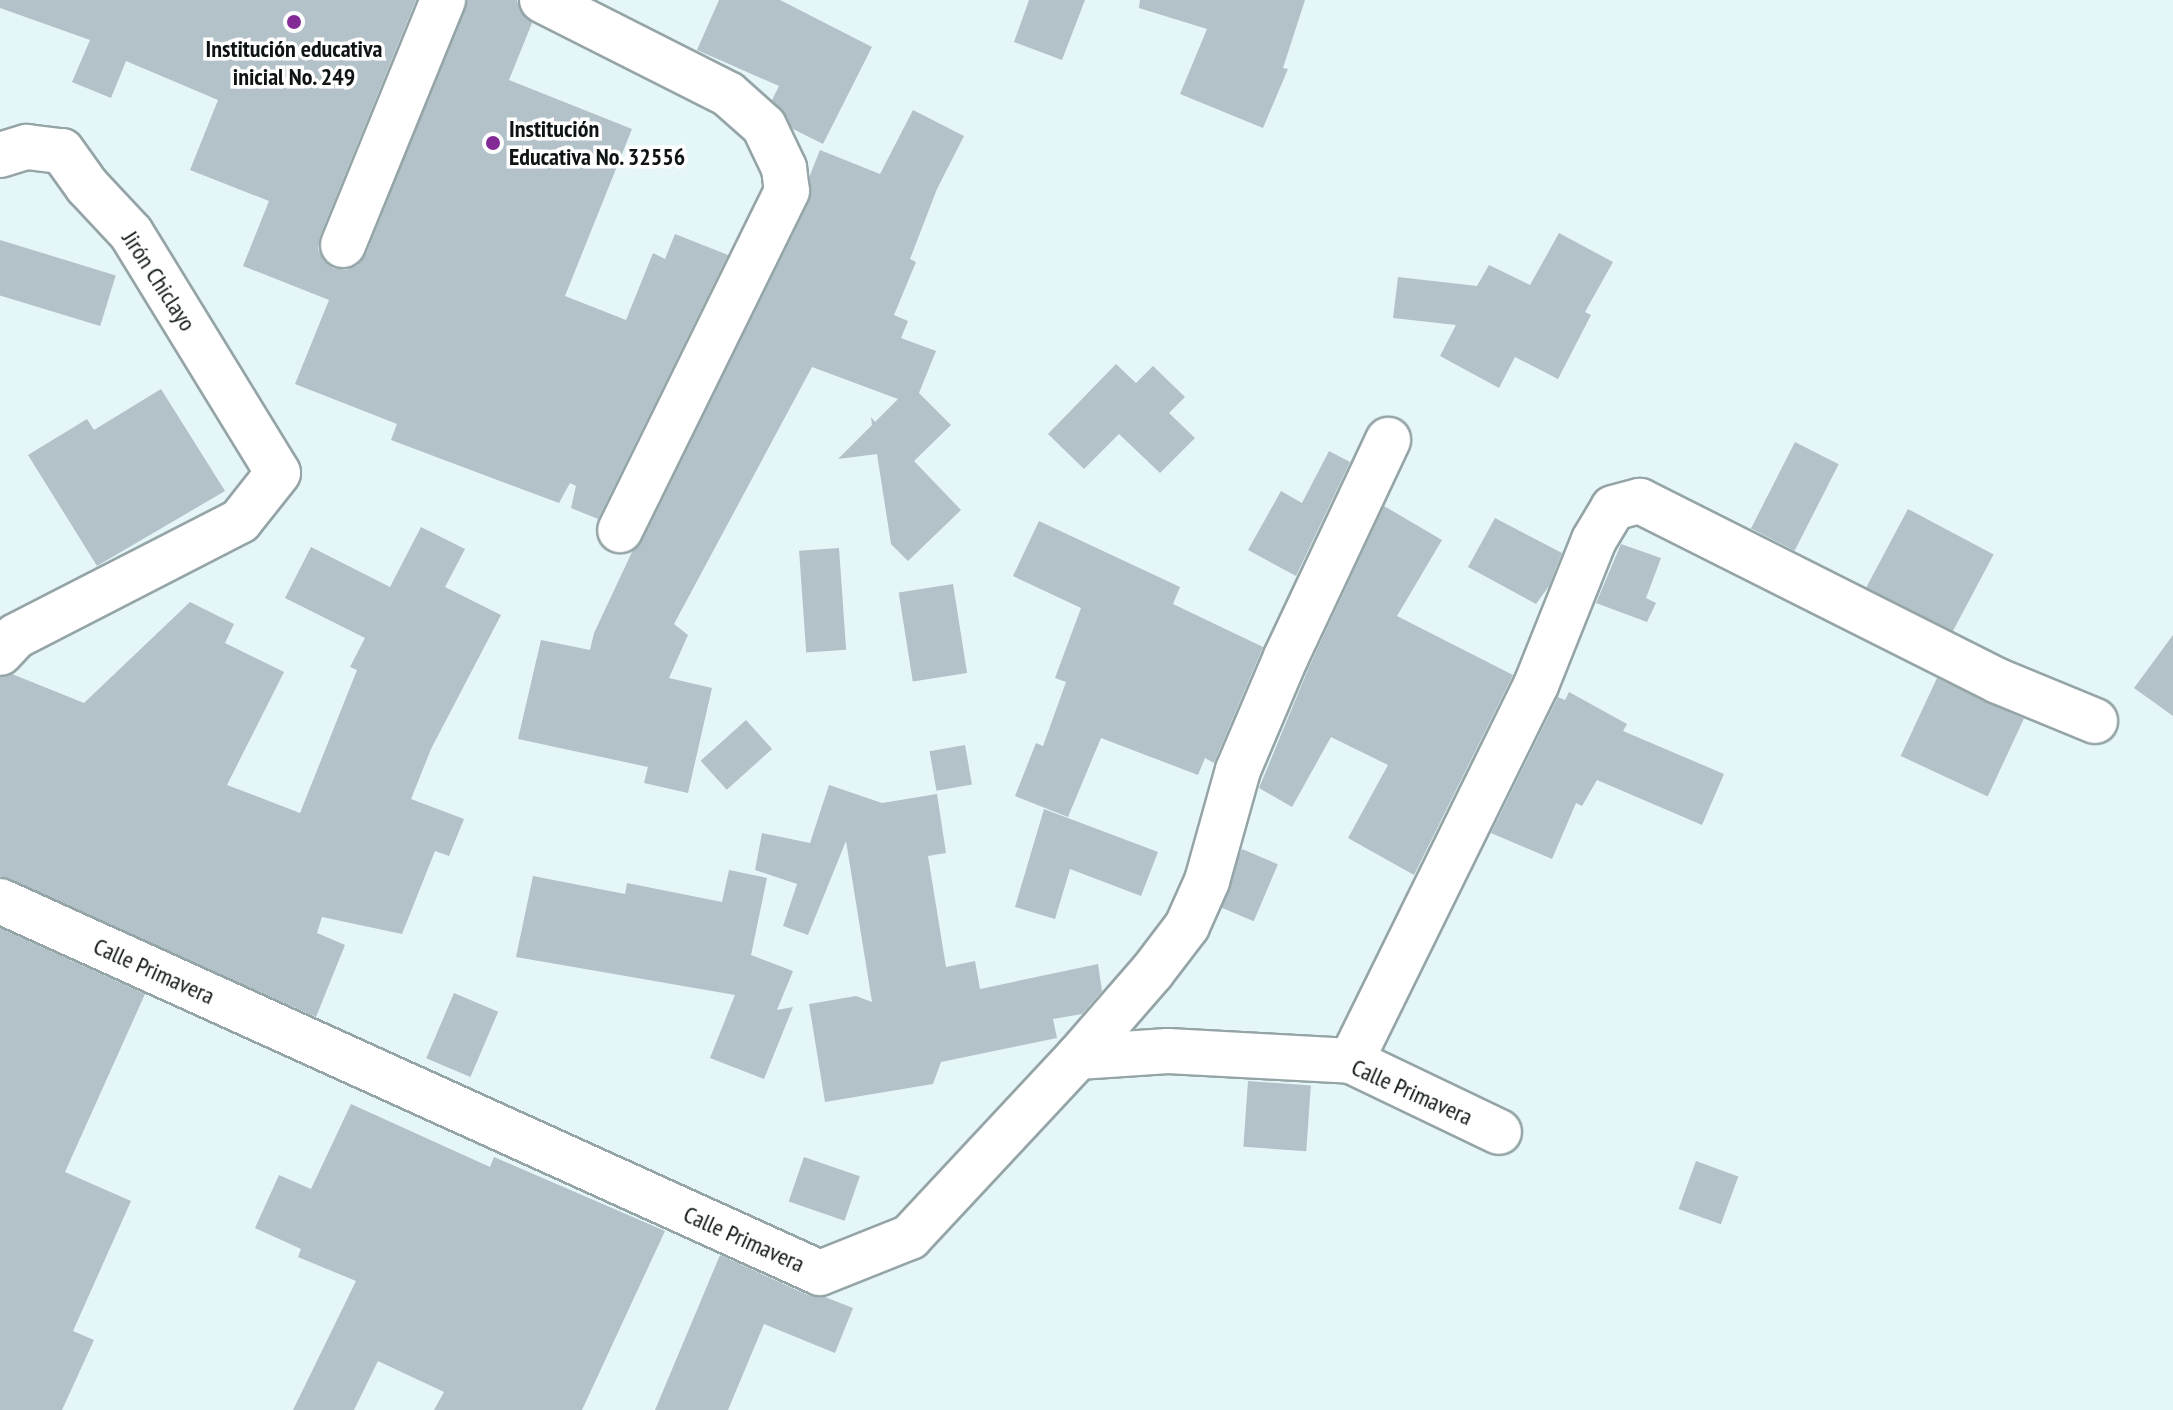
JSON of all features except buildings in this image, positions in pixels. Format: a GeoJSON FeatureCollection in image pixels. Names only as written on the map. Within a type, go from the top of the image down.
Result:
{"type":"FeatureCollection","features":[{"type":"Feature","properties":{"kind":"street"},"geometry":{"type":"LineString","coordinates":[[343,245],[443,0]]}},
{"type":"Feature","properties":{"kind":"street"},"geometry":{"type":"LineString","coordinates":[[542,0],[728,94],[748,108],[770,137],[784,168],[787,191],[620,530]]}},
{"type":"Feature","properties":{"kind":"street","name":"Jirón Chiclayo"},"geometry":{"type":"LineString","coordinates":[[0,155],[27,147],[62,151],[87,186],[131,233],[278,473],[240,521],[16,636],[0,653]]}},
{"type":"Feature","properties":{"kind":"street"},"geometry":{"type":"LineString","coordinates":[[1078,1057],[1152,972],[1187,926],[1207,881],[1238,770],[1286,657],[1388,440]]}},
{"type":"Feature","properties":{"kind":"street"},"geometry":{"type":"LineString","coordinates":[[1351,1061],[1529,699],[1594,540],[1613,508],[1640,501],[1998,681],[2095,721]]}},
{"type":"Feature","properties":{"kind":"street","name":"Calle Primavera"},"geometry":{"type":"LineString","coordinates":[[0,901],[820,1273],[910,1237],[1078,1057],[1168,1051],[1351,1061],[1499,1132]]}},
{"type":"Feature","properties":{"kind":"place","name":"Institución educativa inicial No. 249"},"geometry":{"type":"Point","coordinates":[294,22]}},
{"type":"Feature","properties":{"kind":"place","name":"Institución Educativa No. 32556"},"geometry":{"type":"Point","coordinates":[493,143]}}]}
